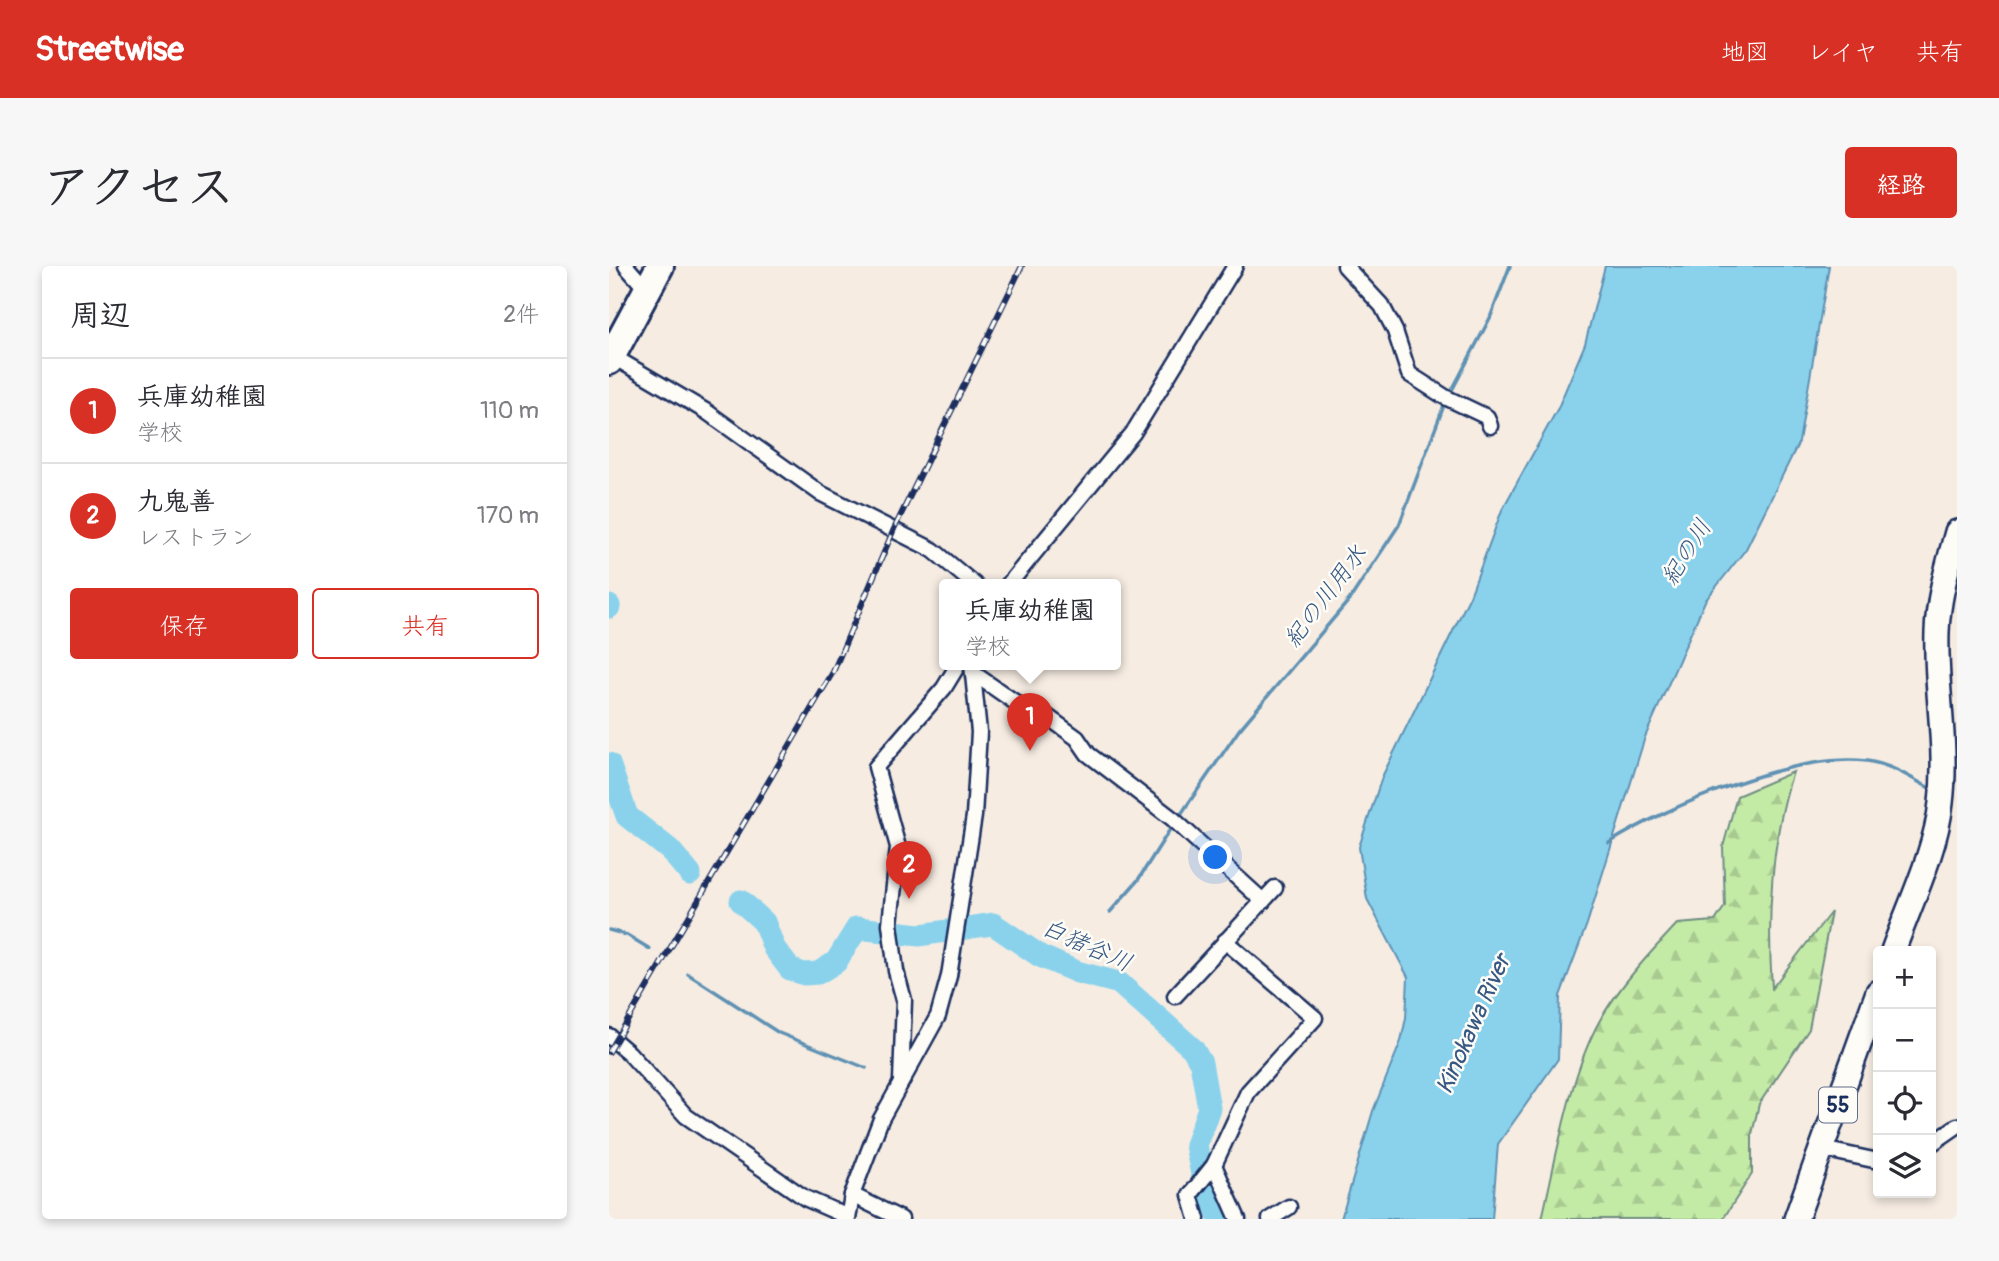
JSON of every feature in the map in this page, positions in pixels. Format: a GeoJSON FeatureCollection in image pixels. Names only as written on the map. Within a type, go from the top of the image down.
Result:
{"type":"FeatureCollection","features":[{"type":"Feature","properties":{"kind":"highway"},"geometry":{"type":"LineString","coordinates":[[610,359],[660,266]]}},
{"type":"Feature","properties":{"kind":"main road"},"geometry":{"type":"LineString","coordinates":[[1895,946],[1935,833],[1941,806],[1945,740],[1937,632],[1950,586],[1957,532]]}},
{"type":"Feature","properties":{"kind":"main road","name":"55"},"geometry":{"type":"LineString","coordinates":[[1796,1219],[1873,1006]]}},
{"type":"Feature","properties":{"kind":"street"},"geometry":{"type":"LineString","coordinates":[[627,266],[647,290]]}},
{"type":"Feature","properties":{"kind":"street"},"geometry":{"type":"LineString","coordinates":[[1013,579],[1133,433],[1235,266]]}},
{"type":"Feature","properties":{"kind":"street"},"geometry":{"type":"LineString","coordinates":[[1345,266],[1382,306],[1395,331],[1409,374],[1448,398],[1487,417],[1490,426]]}},
{"type":"Feature","properties":{"kind":"street"},"geometry":{"type":"LineString","coordinates":[[610,359],[708,412],[820,493],[933,550],[968,579]]}},
{"type":"Feature","properties":{"kind":"street"},"geometry":{"type":"LineString","coordinates":[[900,1086],[904,1000],[891,934],[898,847],[876,767],[944,688],[955,670]]}},
{"type":"Feature","properties":{"kind":"street"},"geometry":{"type":"LineString","coordinates":[[609,1036],[629,1053],[686,1116],[753,1159],[805,1198],[848,1218],[852,1195],[881,1119],[938,1016],[956,930],[974,816],[979,732],[973,670]]}},
{"type":"Feature","properties":{"kind":"street"},"geometry":{"type":"LineString","coordinates":[[974,670],[1021,707],[1041,712],[1077,738],[1088,754],[1176,821],[1263,901]]}},
{"type":"Feature","properties":{"kind":"street"},"geometry":{"type":"LineString","coordinates":[[1175,996],[1275,888]]}},
{"type":"Feature","properties":{"kind":"street"},"geometry":{"type":"LineString","coordinates":[[1197,1219],[1190,1195],[1206,1175],[1248,1092],[1315,1018],[1225,942]]}},
{"type":"Feature","properties":{"kind":"street"},"geometry":{"type":"LineString","coordinates":[[1936,1141],[1957,1126]]}},
{"type":"Feature","properties":{"kind":"street"},"geometry":{"type":"LineString","coordinates":[[1822,1149],[1873,1160]]}},
{"type":"Feature","properties":{"kind":"street"},"geometry":{"type":"LineString","coordinates":[[1206,1175],[1238,1219]]}},
{"type":"Feature","properties":{"kind":"street"},"geometry":{"type":"LineString","coordinates":[[852,1195],[901,1219]]}},
{"type":"Feature","properties":{"kind":"street"},"geometry":{"type":"LineString","coordinates":[[1270,1219],[1289,1207]]}},
{"type":"Feature","properties":{"kind":"green space"},"geometry":{"type":"Polygon","coordinates":[[[1793,772],[1780,824],[1772,879],[1772,988],[1831,912],[1809,1029],[1759,1104],[1752,1134],[1752,1174],[1723,1219],[1542,1219],[1572,1090],[1589,1041],[1600,1020],[1626,982],[1677,924],[1715,921],[1725,906],[1723,847],[1737,796],[1793,772]]]}},
{"type":"Feature","properties":{"kind":"water"},"geometry":{"type":"Polygon","coordinates":[[[1605,266],[1829,266],[1799,442],[1746,549],[1705,601],[1645,737],[1587,924],[1560,996],[1558,1059],[1498,1144],[1492,1219],[1341,1219],[1373,1111],[1401,1041],[1406,1018],[1408,977],[1367,899],[1359,847],[1382,777],[1470,596],[1502,510],[1558,408],[1585,344],[1605,266]]]}},
{"type":"Feature","properties":{"kind":"waterway","name":"紀の川用水"},"geometry":{"type":"LineString","coordinates":[[1450,394],[1490,318],[1510,266]]}},
{"type":"Feature","properties":{"kind":"waterway","name":"紀の川用水"},"geometry":{"type":"LineString","coordinates":[[1179,817],[1239,730],[1350,599],[1399,525],[1446,400]]}},
{"type":"Feature","properties":{"kind":"waterway"},"geometry":{"type":"LineString","coordinates":[[1609,843],[1698,798],[1734,784],[1805,765],[1838,760],[1867,761],[1884,765],[1931,789]]}},
{"type":"Feature","properties":{"kind":"waterway","name":"白猪谷川"},"geometry":{"type":"LineString","coordinates":[[609,764],[627,816],[670,850],[690,874]]}},
{"type":"Feature","properties":{"kind":"waterway","name":"紀の川用水"},"geometry":{"type":"LineString","coordinates":[[1110,912],[1138,880],[1174,823]]}},
{"type":"Feature","properties":{"kind":"waterway","name":"白猪谷川"},"geometry":{"type":"LineString","coordinates":[[741,901],[764,922],[774,948],[790,969],[804,974],[818,973],[836,962],[857,928],[920,935],[993,924],[1040,956],[1077,972],[1119,983],[1193,1049],[1201,1063],[1209,1108],[1196,1145],[1204,1184],[1220,1219]]}},
{"type":"Feature","properties":{"kind":"waterway","name":"紀の川用水"},"geometry":{"type":"LineString","coordinates":[[609,930],[627,935],[650,949]]}},
{"type":"Feature","properties":{"kind":"waterway","name":"紀の川用水"},"geometry":{"type":"LineString","coordinates":[[688,974],[779,1033],[866,1068]]}},
{"type":"Feature","properties":{"kind":"railway"},"geometry":{"type":"LineString","coordinates":[[609,1052],[833,672],[894,529],[1022,266]]}},
{"type":"Feature","properties":{"kind":"place","name":"兵庫幼稚園"},"geometry":{"type":"Point","coordinates":[1030,751]}},
{"type":"Feature","properties":{"kind":"place","name":"九鬼善"},"geometry":{"type":"Point","coordinates":[909,899]}},
{"type":"Feature","properties":{"kind":"water label","name":"紀の川"},"geometry":{"type":"Point","coordinates":[1686,552]}},
{"type":"Feature","properties":{"kind":"water label","name":"Kinokawa River"},"geometry":{"type":"Point","coordinates":[1473,1024]}}]}
